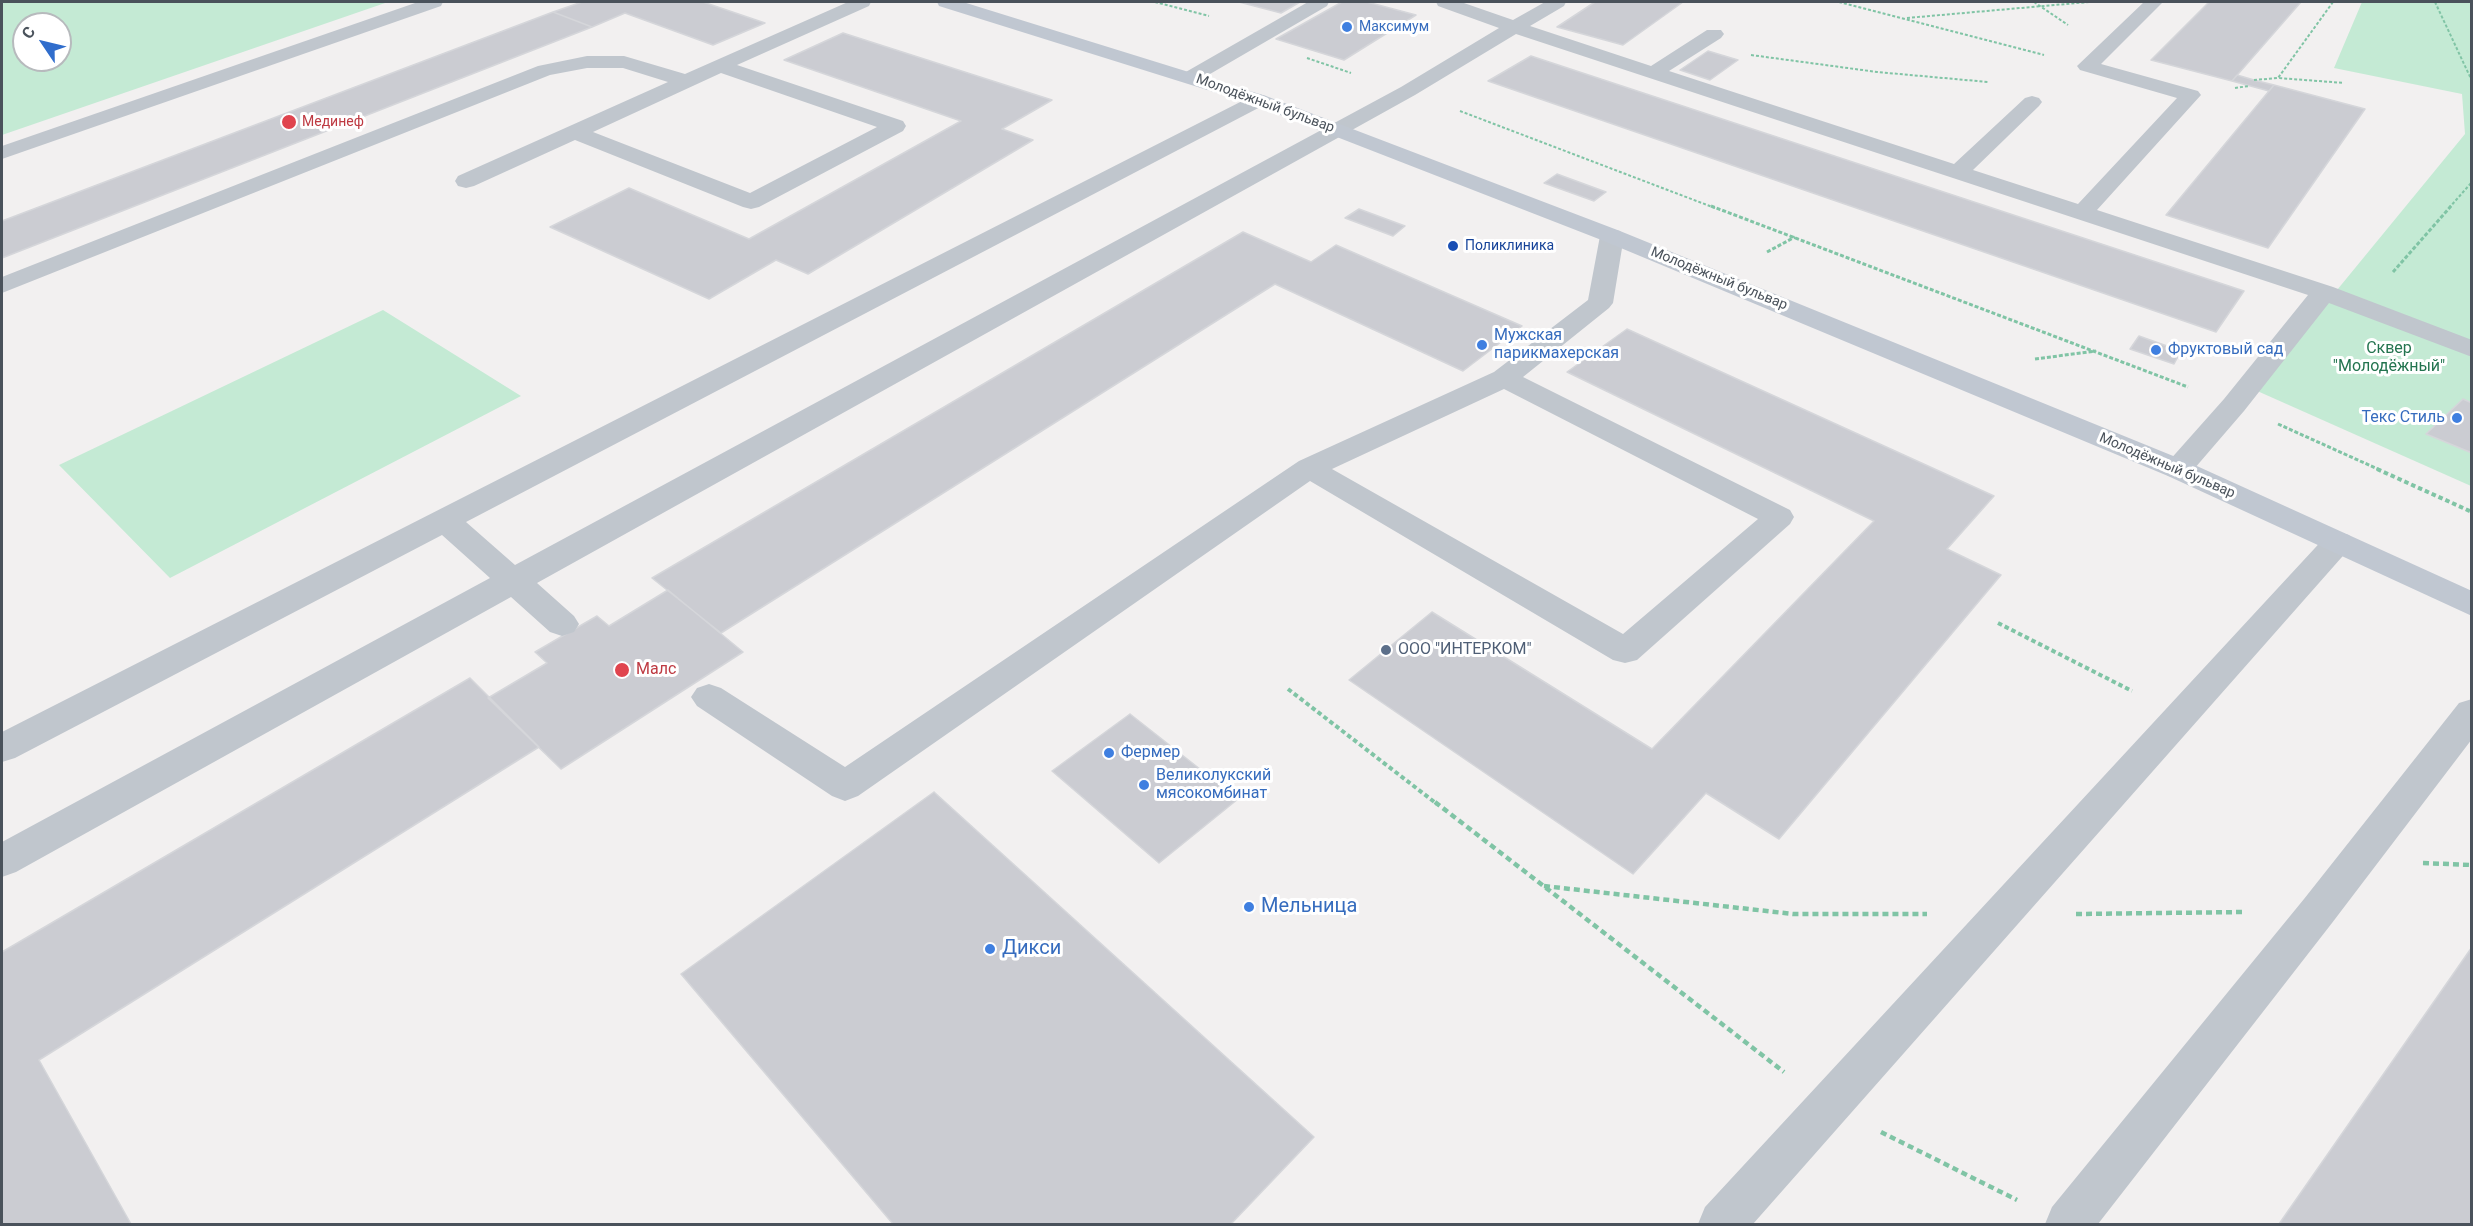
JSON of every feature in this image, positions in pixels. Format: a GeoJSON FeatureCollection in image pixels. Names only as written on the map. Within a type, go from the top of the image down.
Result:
{"type":"FeatureCollection","features":[{"type":"Feature","properties":{"kind":"street"},"geometry":{"type":"LineString","coordinates":[[2,153],[434,2]]}},
{"type":"Feature","properties":{"kind":"street"},"geometry":{"type":"LineString","coordinates":[[465,181],[862,2]]}},
{"type":"Feature","properties":{"kind":"street","name":"Молодёжный бульвар"},"geometry":{"type":"LineString","coordinates":[[946,2],[1259,100],[1612,236],[2178,469],[2472,605]]}},
{"type":"Feature","properties":{"kind":"street"},"geometry":{"type":"LineString","coordinates":[[1191,77],[1320,2]]}},
{"type":"Feature","properties":{"kind":"street"},"geometry":{"type":"LineString","coordinates":[[1445,2],[1516,28],[2324,292],[2472,349]]}},
{"type":"Feature","properties":{"kind":"street"},"geometry":{"type":"LineString","coordinates":[[2,861],[1408,91],[1557,2]]}},
{"type":"Feature","properties":{"kind":"street"},"geometry":{"type":"LineString","coordinates":[[2082,213],[2191,95],[2087,66],[2144,4]]}},
{"type":"Feature","properties":{"kind":"street"},"geometry":{"type":"LineString","coordinates":[[1653,73],[1714,34]]}},
{"type":"Feature","properties":{"kind":"street"},"geometry":{"type":"LineString","coordinates":[[2,286],[546,70],[587,62],[624,62],[686,81]]}},
{"type":"Feature","properties":{"kind":"street"},"geometry":{"type":"LineString","coordinates":[[575,132],[751,202],[895,126],[720,66]]}},
{"type":"Feature","properties":{"kind":"street"},"geometry":{"type":"LineString","coordinates":[[2,748],[1259,100]]}},
{"type":"Feature","properties":{"kind":"street"},"geometry":{"type":"LineString","coordinates":[[1957,173],[2032,102]]}},
{"type":"Feature","properties":{"kind":"street"},"geometry":{"type":"LineString","coordinates":[[709,698],[845,786],[1309,468],[1504,378],[1600,303],[1612,236]]}},
{"type":"Feature","properties":{"kind":"street"},"geometry":{"type":"LineString","coordinates":[[2178,469],[2234,405],[2324,292]]}},
{"type":"Feature","properties":{"kind":"street"},"geometry":{"type":"LineString","coordinates":[[1309,468],[1625,651],[1779,517],[1504,378]]}},
{"type":"Feature","properties":{"kind":"street"},"geometry":{"type":"LineString","coordinates":[[446,521],[562,624]]}},
{"type":"Feature","properties":{"kind":"street"},"geometry":{"type":"LineString","coordinates":[[1722,1224],[2338,542]]}},
{"type":"Feature","properties":{"kind":"street"},"geometry":{"type":"LineString","coordinates":[[2069,1224],[2318,911],[2472,712]]}},
{"type":"Feature","properties":{"kind":"path"},"geometry":{"type":"LineString","coordinates":[[1155,2],[1235,23],[1253,41],[1408,91],[2097,351],[2234,405],[2472,512]]}},
{"type":"Feature","properties":{"kind":"path"},"geometry":{"type":"LineString","coordinates":[[1839,2],[2087,66]]}},
{"type":"Feature","properties":{"kind":"path"},"geometry":{"type":"LineString","coordinates":[[1903,18],[2089,2]]}},
{"type":"Feature","properties":{"kind":"path"},"geometry":{"type":"LineString","coordinates":[[2278,78],[2332,2]]}},
{"type":"Feature","properties":{"kind":"path"},"geometry":{"type":"LineString","coordinates":[[2435,2],[2472,81]]}},
{"type":"Feature","properties":{"kind":"path"},"geometry":{"type":"LineString","coordinates":[[1693,47],[1877,72],[1989,82]]}},
{"type":"Feature","properties":{"kind":"path"},"geometry":{"type":"LineString","coordinates":[[2254,80],[2278,78],[2344,83]]}},
{"type":"Feature","properties":{"kind":"path"},"geometry":{"type":"LineString","coordinates":[[2363,307],[2472,182]]}},
{"type":"Feature","properties":{"kind":"path"},"geometry":{"type":"LineString","coordinates":[[1998,623],[2181,716]]}},
{"type":"Feature","properties":{"kind":"path"},"geometry":{"type":"LineString","coordinates":[[1288,689],[1829,1106],[2025,1204]]}},
{"type":"Feature","properties":{"kind":"green space"},"geometry":{"type":"Polygon","coordinates":[[[2,2],[388,2],[2,135],[2,2]]]}},
{"type":"Feature","properties":{"kind":"green space","name":"Сквер \"Молодёжный\""},"geometry":{"type":"Polygon","coordinates":[[[2362,2],[2471,2],[2471,486],[2255,390],[2465,134],[2462,94],[2334,68],[2362,2]]]}},
{"type":"Feature","properties":{"kind":"green space"},"geometry":{"type":"Polygon","coordinates":[[[383,310],[521,396],[170,578],[59,465],[383,310]]]}},
{"type":"Feature","properties":{"kind":"building"},"geometry":{"type":"Polygon","coordinates":[[[582,2],[703,2],[765,23],[713,45],[625,13],[592,27],[553,12],[582,2]]]}},
{"type":"Feature","properties":{"kind":"building"},"geometry":{"type":"Polygon","coordinates":[[[1239,2],[1300,2],[1281,13],[1239,2]]]}},
{"type":"Feature","properties":{"kind":"building","name":"Максимум"},"geometry":{"type":"Polygon","coordinates":[[[1342,2],[1367,2],[1416,15],[1344,60],[1276,39],[1342,2]]]}},
{"type":"Feature","properties":{"kind":"building"},"geometry":{"type":"Polygon","coordinates":[[[1595,2],[1683,2],[1623,45],[1557,27],[1595,2]]]}},
{"type":"Feature","properties":{"kind":"building"},"geometry":{"type":"Polygon","coordinates":[[[2209,2],[2301,2],[2232,81],[2151,60],[2209,2]]]}},
{"type":"Feature","properties":{"kind":"building"},"geometry":{"type":"Polygon","coordinates":[[[553,12],[592,27],[2,258],[2,221],[553,12]]]}},
{"type":"Feature","properties":{"kind":"building"},"geometry":{"type":"Polygon","coordinates":[[[843,33],[1052,100],[1002,129],[1033,140],[808,274],[776,260],[709,299],[550,227],[629,188],[749,239],[961,121],[784,60],[843,33]]]}},
{"type":"Feature","properties":{"kind":"building"},"geometry":{"type":"Polygon","coordinates":[[[1708,51],[1738,60],[1710,80],[1680,70],[1708,51]]]}},
{"type":"Feature","properties":{"kind":"building"},"geometry":{"type":"Polygon","coordinates":[[[1531,56],[2244,291],[2216,332],[1488,81],[1531,56]]]}},
{"type":"Feature","properties":{"kind":"building"},"geometry":{"type":"Polygon","coordinates":[[[2237,75],[2274,85],[2269,91],[2232,81],[2237,75]]]}},
{"type":"Feature","properties":{"kind":"building"},"geometry":{"type":"Polygon","coordinates":[[[2274,85],[2365,109],[2268,248],[2166,215],[2274,85]]]}},
{"type":"Feature","properties":{"kind":"building"},"geometry":{"type":"Polygon","coordinates":[[[1557,174],[1606,192],[1594,201],[1544,183],[1557,174]]]}},
{"type":"Feature","properties":{"kind":"building"},"geometry":{"type":"Polygon","coordinates":[[[1359,209],[1405,226],[1393,236],[1345,218],[1359,209]]]}},
{"type":"Feature","properties":{"kind":"building"},"geometry":{"type":"Polygon","coordinates":[[[1243,232],[1311,262],[1336,245],[1522,326],[1463,371],[1275,284],[721,633],[652,578],[1243,232]]]}},
{"type":"Feature","properties":{"kind":"building"},"geometry":{"type":"Polygon","coordinates":[[[1627,329],[1994,496],[1947,549],[2001,575],[1779,839],[1706,793],[1633,874],[1349,680],[1432,612],[1652,749],[1874,521],[1567,372],[1627,329]]]}},
{"type":"Feature","properties":{"kind":"building","name":"Фруктовый сад"},"geometry":{"type":"Polygon","coordinates":[[[2139,336],[2181,351],[2174,364],[2130,349],[2139,336]]]}},
{"type":"Feature","properties":{"kind":"building","name":"Текс Стиль"},"geometry":{"type":"Polygon","coordinates":[[[2463,399],[2472,403],[2472,453],[2426,434],[2463,399]]]}},
{"type":"Feature","properties":{"kind":"building"},"geometry":{"type":"Polygon","coordinates":[[[668,590],[743,652],[561,769],[488,698],[547,663],[535,652],[597,616],[609,626],[668,590]]]}},
{"type":"Feature","properties":{"kind":"building"},"geometry":{"type":"Polygon","coordinates":[[[470,678],[539,747],[39,1060],[131,1224],[2,1224],[2,952],[470,678]]]}},
{"type":"Feature","properties":{"kind":"building","name":"Великолукский мясокомбинат"},"geometry":{"type":"Polygon","coordinates":[[[1130,714],[1238,799],[1159,863],[1052,771],[1130,714]]]}},
{"type":"Feature","properties":{"kind":"building"},"geometry":{"type":"Polygon","coordinates":[[[934,792],[1314,1137],[1231,1224],[893,1224],[681,974],[934,792]]]}},
{"type":"Feature","properties":{"kind":"building"},"geometry":{"type":"Polygon","coordinates":[[[2472,947],[2472,1224],[2279,1224],[2472,947]]]}},
{"type":"Feature","properties":{"kind":"place","name":"Максимум"},"geometry":{"type":"Point","coordinates":[1347,27]}},
{"type":"Feature","properties":{"kind":"place","name":"Мединеф"},"geometry":{"type":"Point","coordinates":[289,122]}},
{"type":"Feature","properties":{"kind":"place","name":"Поликлиника"},"geometry":{"type":"Point","coordinates":[1453,246]}},
{"type":"Feature","properties":{"kind":"place","name":"Мужская парикмахерская"},"geometry":{"type":"Point","coordinates":[1482,345]}},
{"type":"Feature","properties":{"kind":"place","name":"Фруктовый сад"},"geometry":{"type":"Point","coordinates":[2156,350]}},
{"type":"Feature","properties":{"kind":"place","name":"Текс Стиль"},"geometry":{"type":"Point","coordinates":[2457,418]}},
{"type":"Feature","properties":{"kind":"place","name":"ООО \"ИНТЕРКОМ\""},"geometry":{"type":"Point","coordinates":[1386,650]}},
{"type":"Feature","properties":{"kind":"place","name":"Малс"},"geometry":{"type":"Point","coordinates":[622,670]}},
{"type":"Feature","properties":{"kind":"place","name":"Фермер"},"geometry":{"type":"Point","coordinates":[1109,753]}},
{"type":"Feature","properties":{"kind":"place","name":"Великолукский мясокомбинат"},"geometry":{"type":"Point","coordinates":[1144,785]}},
{"type":"Feature","properties":{"kind":"place","name":"Мельница"},"geometry":{"type":"Point","coordinates":[1249,907]}},
{"type":"Feature","properties":{"kind":"place","name":"Дикси"},"geometry":{"type":"Point","coordinates":[990,949]}}]}
